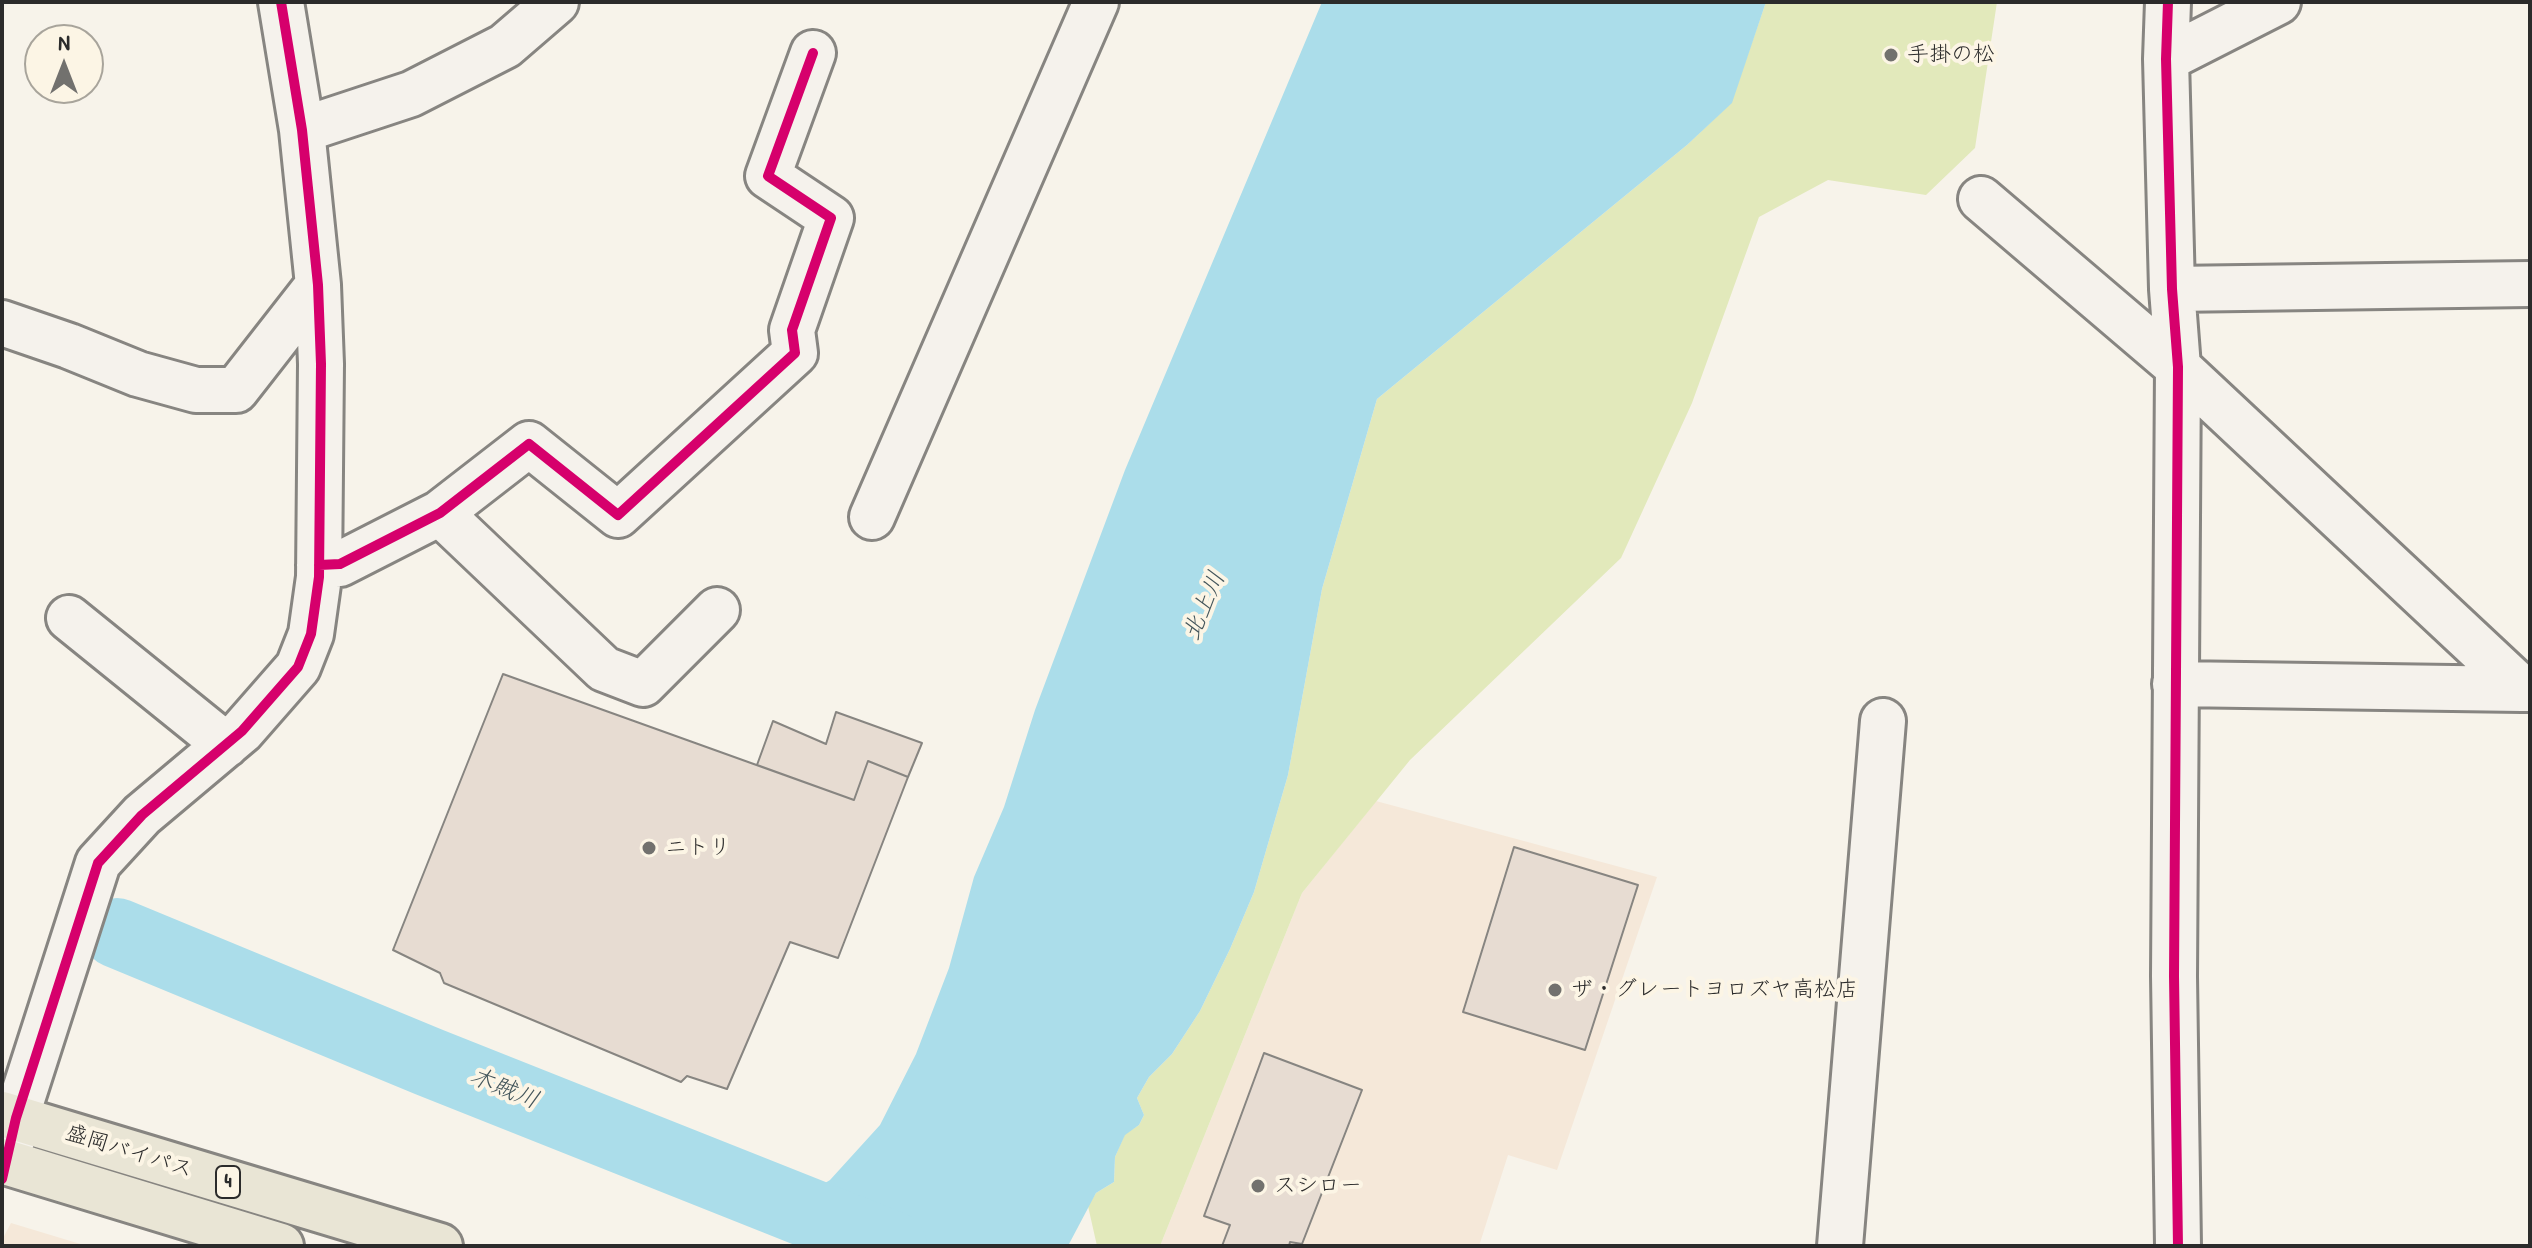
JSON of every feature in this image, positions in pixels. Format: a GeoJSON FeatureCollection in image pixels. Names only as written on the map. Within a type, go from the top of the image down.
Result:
{"type":"FeatureCollection","features":[{"type":"Feature","properties":{"kind":"highway","name":"盛岡バイパス"},"geometry":{"type":"LineString","coordinates":[[9,1116],[440,1246]]}},
{"type":"Feature","properties":{"kind":"highway","name":"盛岡バイパス"},"geometry":{"type":"LineString","coordinates":[[4,1168],[281,1246]]}},
{"type":"Feature","properties":{"kind":"street"},"geometry":{"type":"LineString","coordinates":[[4,1168],[9,1116],[98,863],[142,815],[242,731],[298,667],[311,634],[319,565],[321,364],[318,285],[302,130],[281,2]]}},
{"type":"Feature","properties":{"kind":"street"},"geometry":{"type":"LineString","coordinates":[[302,130],[411,94],[505,46],[556,2]]}},
{"type":"Feature","properties":{"kind":"street"},"geometry":{"type":"LineString","coordinates":[[872,517],[1096,2]]}},
{"type":"Feature","properties":{"kind":"street"},"geometry":{"type":"LineString","coordinates":[[2168,2],[2166,59],[2172,289],[2178,367],[2174,976],[2178,1246]]}},
{"type":"Feature","properties":{"kind":"street"},"geometry":{"type":"LineString","coordinates":[[2166,59],[2278,2]]}},
{"type":"Feature","properties":{"kind":"street"},"geometry":{"type":"LineString","coordinates":[[319,565],[340,564],[440,513],[529,444],[618,515],[795,353],[792,330],[831,218],[768,176],[813,53]]}},
{"type":"Feature","properties":{"kind":"street"},"geometry":{"type":"LineString","coordinates":[[1981,199],[2178,367],[2526,689]]}},
{"type":"Feature","properties":{"kind":"street"},"geometry":{"type":"LineString","coordinates":[[2172,289],[2530,284]]}},
{"type":"Feature","properties":{"kind":"street"},"geometry":{"type":"LineString","coordinates":[[2,323],[138,374],[196,390],[236,390],[318,285]]}},
{"type":"Feature","properties":{"kind":"street"},"geometry":{"type":"LineString","coordinates":[[440,513],[604,669],[643,684],[717,610]]}},
{"type":"Feature","properties":{"kind":"street"},"geometry":{"type":"LineString","coordinates":[[69,618],[226,745]]}},
{"type":"Feature","properties":{"kind":"street"},"geometry":{"type":"LineString","coordinates":[[2175,684],[2526,689]]}},
{"type":"Feature","properties":{"kind":"street"},"geometry":{"type":"LineString","coordinates":[[1840,1246],[1883,721]]}},
{"type":"Feature","properties":{"kind":"shaded area"},"geometry":{"type":"Polygon","coordinates":[[[1376,801],[1657,877],[1557,1170],[1508,1155],[1479,1246],[1160,1246],[1302,893],[1376,801]]]}},
{"type":"Feature","properties":{"kind":"shaded area"},"geometry":{"type":"Polygon","coordinates":[[[11,1223],[87,1246],[2,1246],[11,1223]]]}},
{"type":"Feature","properties":{"kind":"green space"},"geometry":{"type":"Polygon","coordinates":[[[1766,2],[1997,2],[1975,148],[1926,195],[1828,180],[1759,217],[1692,403],[1621,558],[1410,760],[1302,893],[1160,1246],[1097,1246],[1088,1206],[1096,1193],[1114,1182],[1115,1157],[1125,1134],[1139,1125],[1144,1115],[1137,1098],[1149,1077],[1172,1054],[1200,1011],[1254,892],[1288,775],[1322,589],[1377,399],[1687,145],[1731,103],[1766,2]]]}},
{"type":"Feature","properties":{"kind":"water","name":"北上川"},"geometry":{"type":"Polygon","coordinates":[[[1322,2],[1766,2],[1732,103],[1687,145],[1377,399],[1322,589],[1288,775],[1254,892],[1200,1011],[1172,1054],[1149,1077],[1137,1098],[1144,1115],[1139,1125],[1125,1135],[1115,1157],[1114,1182],[1096,1193],[1069,1244],[797,1246],[792,1233],[782,1223],[794,1198],[830,1180],[880,1125],[916,1054],[949,968],[974,877],[1004,807],[1035,710],[1125,470],[1322,2]]]}},
{"type":"Feature","properties":{"kind":"building"},"geometry":{"type":"Polygon","coordinates":[[[503,674],[854,800],[868,761],[908,777],[838,958],[790,942],[727,1089],[687,1076],[681,1082],[444,983],[440,973],[393,950],[503,674]]]}},
{"type":"Feature","properties":{"kind":"building"},"geometry":{"type":"Polygon","coordinates":[[[836,712],[922,743],[908,777],[868,761],[854,800],[757,765],[773,721],[826,744],[836,712]]]}},
{"type":"Feature","properties":{"kind":"building"},"geometry":{"type":"Polygon","coordinates":[[[1514,847],[1638,885],[1585,1050],[1463,1012],[1514,847]]]}},
{"type":"Feature","properties":{"kind":"building"},"geometry":{"type":"Polygon","coordinates":[[[1264,1053],[1362,1090],[1302,1244],[1222,1246],[1230,1225],[1204,1216],[1264,1053]]]}},
{"type":"Feature","properties":{"kind":"waterway","name":"木賊川"},"geometry":{"type":"LineString","coordinates":[[117,933],[429,1062],[892,1246]]}},
{"type":"Feature","properties":{"kind":"cycle path"},"geometry":{"type":"LineString","coordinates":[[2,1179],[16,1118],[98,863],[142,815],[242,731],[298,667],[311,634],[319,577],[321,364],[318,285],[302,130],[281,2]]}},
{"type":"Feature","properties":{"kind":"cycle path"},"geometry":{"type":"LineString","coordinates":[[2168,2],[2166,59],[2172,289],[2178,367],[2174,976],[2178,1246]]}},
{"type":"Feature","properties":{"kind":"cycle path"},"geometry":{"type":"LineString","coordinates":[[319,565],[340,564],[440,513],[529,444],[618,515],[795,353],[792,330],[831,218],[768,176],[813,53]]}},
{"type":"Feature","properties":{"kind":"place","name":"手掛の松"},"geometry":{"type":"Point","coordinates":[1891,55]}},
{"type":"Feature","properties":{"kind":"place","name":"ニトリ"},"geometry":{"type":"Point","coordinates":[649,848]}},
{"type":"Feature","properties":{"kind":"place","name":"ザ・グレートヨロズヤ高松店"},"geometry":{"type":"Point","coordinates":[1555,990]}},
{"type":"Feature","properties":{"kind":"place","name":"スシロー"},"geometry":{"type":"Point","coordinates":[1258,1186]}}]}
